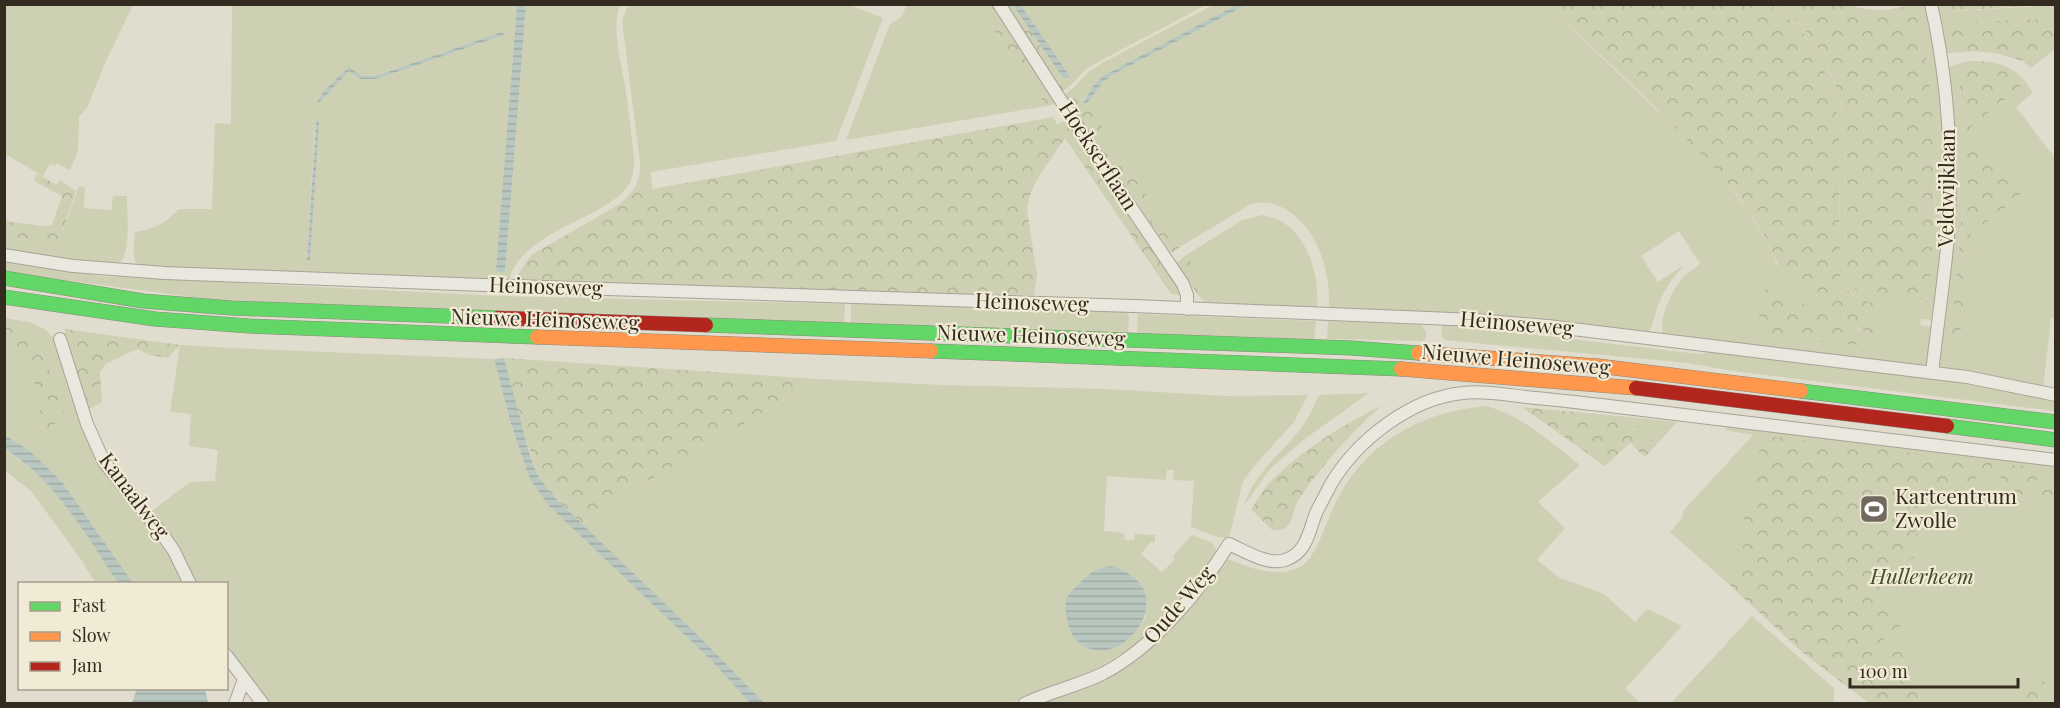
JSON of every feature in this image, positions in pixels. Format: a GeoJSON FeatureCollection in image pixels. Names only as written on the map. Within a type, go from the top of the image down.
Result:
{"type":"FeatureCollection","features":[{"type":"Feature","properties":{"kind":"highway","name":"Nieuwe Heinoseweg"},"geometry":{"type":"LineString","coordinates":[[4,279],[142,301],[231,308],[1328,347],[1456,354],[1598,366],[2055,422]]}},
{"type":"Feature","properties":{"kind":"highway","name":"Nieuwe Heinoseweg"},"geometry":{"type":"LineString","coordinates":[[4,297],[155,319],[249,326],[1432,370],[1632,387],[2055,440]]}},
{"type":"Feature","properties":{"kind":"street","name":"Hoekserflaan"},"geometry":{"type":"LineString","coordinates":[[999,4],[1101,163],[1183,284],[1187,295],[1187,309]]}},
{"type":"Feature","properties":{"kind":"street","name":"Veldwijklaan"},"geometry":{"type":"LineString","coordinates":[[1931,4],[1945,90],[1949,168],[1945,263],[1932,373]]}},
{"type":"Feature","properties":{"kind":"street","name":"Heinoseweg"},"geometry":{"type":"LineString","coordinates":[[4,255],[73,266],[165,273],[1431,318],[1548,326],[1967,377],[2055,395]]}},
{"type":"Feature","properties":{"kind":"street","name":"Kanaalweg"},"geometry":{"type":"LineString","coordinates":[[60,339],[87,424],[104,462],[163,534],[189,582]]}},
{"type":"Feature","properties":{"kind":"street","name":"Oude Weg"},"geometry":{"type":"LineString","coordinates":[[1024,704],[1100,675],[1138,651],[1159,632],[1199,586],[1229,544],[1272,562],[1292,557],[1305,544],[1332,483],[1351,456],[1404,413],[1434,400],[1463,393],[1509,395],[1638,409],[2055,460]]}},
{"type":"Feature","properties":{"kind":"street"},"geometry":{"type":"LineString","coordinates":[[228,658],[263,704]]}},
{"type":"Feature","properties":{"kind":"street"},"geometry":{"type":"LineString","coordinates":[[235,704],[244,679]]}},
{"type":"Feature","properties":{"kind":"green space"},"geometry":{"type":"Polygon","coordinates":[[[517,4],[505,164],[505,272],[526,5],[620,5],[616,25],[634,157],[630,182],[624,191],[611,202],[557,231],[533,247],[514,267],[509,280],[138,267],[134,254],[135,232],[160,225],[179,209],[212,209],[215,123],[231,124],[232,5],[517,4]],[[502,32],[376,76],[362,76],[349,67],[321,95],[320,102],[349,71],[361,79],[376,79],[504,35],[502,32]],[[318,121],[315,123],[307,260],[310,260],[318,121]]]}},
{"type":"Feature","properties":{"kind":"green space"},"geometry":{"type":"Polygon","coordinates":[[[1938,4],[2055,4],[1940,12],[1938,5],[1938,4]]]}},
{"type":"Feature","properties":{"kind":"green space"},"geometry":{"type":"Polygon","coordinates":[[[5,5],[133,5],[105,63],[87,108],[79,117],[78,151],[70,170],[57,163],[55,166],[50,164],[43,176],[5,154],[5,5]]]}},
{"type":"Feature","properties":{"kind":"green space"},"geometry":{"type":"Polygon","coordinates":[[[628,5],[849,5],[883,18],[836,141],[651,172],[652,189],[636,186],[640,162],[622,21],[628,5]]]}},
{"type":"Feature","properties":{"kind":"green space"},"geometry":{"type":"Polygon","coordinates":[[[907,5],[977,5],[1046,106],[846,140],[890,24],[901,17],[907,5]]]}},
{"type":"Feature","properties":{"kind":"green space"},"geometry":{"type":"Polygon","coordinates":[[[977,5],[992,5],[1057,104],[1046,106],[977,5]]]}},
{"type":"Feature","properties":{"kind":"green space"},"geometry":{"type":"Polygon","coordinates":[[[1004,5],[1013,5],[1063,78],[1068,79],[1072,84],[1062,92],[1004,5]]]}},
{"type":"Feature","properties":{"kind":"green space"},"geometry":{"type":"Polygon","coordinates":[[[1021,5],[1206,5],[1086,69],[1072,84],[1068,79],[1069,75],[1021,5]]]}},
{"type":"Feature","properties":{"kind":"green space"},"geometry":{"type":"Polygon","coordinates":[[[1213,5],[1236,5],[1103,76],[1084,100],[1074,87],[1088,72],[1104,62],[1213,5]]]}},
{"type":"Feature","properties":{"kind":"green space"},"geometry":{"type":"Polygon","coordinates":[[[1246,5],[1547,5],[1690,142],[1724,179],[1749,212],[1786,278],[1793,285],[1827,302],[1861,331],[1869,303],[1847,290],[1840,277],[1839,126],[1829,83],[1809,41],[1790,19],[1771,5],[1779,5],[1805,29],[1824,58],[1837,90],[1845,125],[1846,279],[1879,296],[1927,302],[1935,207],[1934,143],[1916,5],[1928,5],[1942,90],[1946,199],[1935,320],[1921,319],[1920,325],[1931,327],[1933,330],[1929,362],[1920,367],[1663,335],[1665,312],[1675,288],[1684,276],[1700,264],[1679,231],[1641,256],[1658,282],[1684,265],[1663,295],[1648,333],[1444,313],[1329,307],[1325,269],[1313,237],[1299,219],[1281,207],[1270,203],[1249,205],[1180,247],[1087,104],[1103,82],[1114,74],[1246,5]]]}},
{"type":"Feature","properties":{"kind":"green space"},"geometry":{"type":"Polygon","coordinates":[[[1547,5],[1771,5],[1793,22],[1818,57],[1834,98],[1839,126],[1840,277],[1849,292],[1866,301],[1878,304],[1874,336],[1856,326],[1816,295],[1789,281],[1781,271],[1753,217],[1722,177],[1658,110],[1547,5]]]}},
{"type":"Feature","properties":{"kind":"green space"},"geometry":{"type":"Polygon","coordinates":[[[1779,5],[1849,5],[1881,10],[1916,5],[1929,79],[1934,153],[1935,190],[1927,302],[1879,296],[1878,299],[1868,297],[1846,279],[1845,125],[1842,108],[1831,74],[1815,43],[1805,29],[1779,5]]]}},
{"type":"Feature","properties":{"kind":"green space"},"geometry":{"type":"Polygon","coordinates":[[[1935,5],[1938,5],[1941,12],[2055,5],[2055,18],[1943,23],[1948,53],[1944,52],[1935,5]]]}},
{"type":"Feature","properties":{"kind":"green space"},"geometry":{"type":"Polygon","coordinates":[[[2055,18],[2055,36],[2023,61],[2000,54],[1976,51],[1948,53],[1943,23],[2055,18]]]}},
{"type":"Feature","properties":{"kind":"green space"},"geometry":{"type":"Polygon","coordinates":[[[2055,36],[2055,49],[2031,68],[2023,61],[2055,36]]]}},
{"type":"Feature","properties":{"kind":"green space"},"geometry":{"type":"Polygon","coordinates":[[[1969,61],[2000,64],[2014,71],[2026,82],[1971,127],[2021,195],[1970,235],[1959,348],[1950,346],[1964,190],[1964,136],[1958,64],[1969,61]]]}},
{"type":"Feature","properties":{"kind":"green space"},"geometry":{"type":"Polygon","coordinates":[[[1958,64],[1964,136],[1964,190],[1950,346],[1959,347],[1970,235],[2021,195],[1971,127],[2026,82],[2033,93],[2016,107],[2055,158],[2055,318],[2051,318],[2043,388],[1938,367],[1948,273],[1946,68],[1958,64]]]}},
{"type":"Feature","properties":{"kind":"green space"},"geometry":{"type":"Polygon","coordinates":[[[1074,87],[1180,247],[1171,253],[1064,95],[1074,87]]]}},
{"type":"Feature","properties":{"kind":"green space"},"geometry":{"type":"Polygon","coordinates":[[[1053,117],[1057,124],[1068,119],[1184,295],[1171,294],[1065,138],[1036,181],[1027,210],[1037,275],[1034,295],[876,293],[520,282],[518,274],[531,255],[618,205],[636,186],[652,189],[1053,117]]]}},
{"type":"Feature","properties":{"kind":"green space"},"geometry":{"type":"Polygon","coordinates":[[[37,173],[56,185],[60,180],[76,191],[58,245],[5,236],[5,221],[41,226],[52,225],[62,196],[34,181],[37,173]]]}},
{"type":"Feature","properties":{"kind":"green space"},"geometry":{"type":"Polygon","coordinates":[[[79,186],[85,187],[84,208],[111,210],[113,196],[127,196],[127,244],[122,261],[117,266],[5,251],[4,236],[58,245],[79,186]]]}},
{"type":"Feature","properties":{"kind":"green space"},"geometry":{"type":"Polygon","coordinates":[[[1262,215],[1281,221],[1293,230],[1306,249],[1317,284],[1317,307],[1206,303],[1198,295],[1211,295],[1186,255],[1242,220],[1262,215]]]}},
{"type":"Feature","properties":{"kind":"green space"},"geometry":{"type":"Polygon","coordinates":[[[1186,255],[1212,295],[1198,295],[1177,263],[1186,255]]]}},
{"type":"Feature","properties":{"kind":"green space"},"geometry":{"type":"Polygon","coordinates":[[[4,262],[99,276],[499,296],[845,304],[844,324],[214,300],[5,272],[4,262]]]}},
{"type":"Feature","properties":{"kind":"green space"},"geometry":{"type":"Polygon","coordinates":[[[1764,289],[1820,311],[1860,345],[1756,336],[1764,289]]]}},
{"type":"Feature","properties":{"kind":"green space"},"geometry":{"type":"Polygon","coordinates":[[[851,303],[1125,310],[1129,317],[1128,333],[851,324],[851,303]]]}},
{"type":"Feature","properties":{"kind":"green space"},"geometry":{"type":"Polygon","coordinates":[[[1138,314],[1316,321],[1314,339],[1137,333],[1138,314]]]}},
{"type":"Feature","properties":{"kind":"green space"},"geometry":{"type":"Polygon","coordinates":[[[5,318],[33,323],[46,330],[54,338],[73,395],[57,393],[41,351],[27,337],[5,326],[5,318]]]}},
{"type":"Feature","properties":{"kind":"green space"},"geometry":{"type":"Polygon","coordinates":[[[1328,321],[1421,325],[1426,331],[1426,338],[1424,341],[1327,339],[1328,321]]]}},
{"type":"Feature","properties":{"kind":"green space"},"geometry":{"type":"Polygon","coordinates":[[[1444,324],[1699,354],[1716,351],[1948,379],[2055,400],[2055,411],[1733,371],[1688,363],[1444,340],[1441,332],[1444,324]]]}},
{"type":"Feature","properties":{"kind":"green space"},"geometry":{"type":"Polygon","coordinates":[[[5,326],[27,337],[41,351],[57,393],[74,395],[57,422],[47,431],[39,422],[40,401],[29,371],[20,356],[5,344],[5,326]]]}},
{"type":"Feature","properties":{"kind":"green space"},"geometry":{"type":"Polygon","coordinates":[[[65,329],[180,345],[168,358],[150,355],[137,349],[106,364],[100,372],[102,402],[87,410],[64,341],[65,329]]]}},
{"type":"Feature","properties":{"kind":"green space"},"geometry":{"type":"Polygon","coordinates":[[[5,344],[20,356],[32,377],[40,401],[40,426],[47,431],[57,422],[73,396],[99,462],[173,554],[186,582],[132,582],[62,482],[30,451],[5,435],[5,344]]]}},
{"type":"Feature","properties":{"kind":"green space"},"geometry":{"type":"Polygon","coordinates":[[[180,345],[494,359],[511,424],[530,478],[549,506],[710,659],[750,703],[266,703],[228,652],[228,582],[191,582],[149,513],[190,482],[215,481],[218,450],[189,446],[191,414],[170,412],[180,345]]]}},
{"type":"Feature","properties":{"kind":"green space"},"geometry":{"type":"Polygon","coordinates":[[[504,358],[819,379],[581,523],[551,494],[537,474],[513,398],[504,358]]]}},
{"type":"Feature","properties":{"kind":"green space"},"geometry":{"type":"Polygon","coordinates":[[[819,379],[1106,389],[1226,396],[1308,395],[1294,422],[1243,481],[1229,538],[1217,537],[1191,527],[1194,481],[1173,480],[1174,470],[1167,470],[1166,480],[1107,476],[1104,531],[1124,533],[1125,540],[1134,540],[1135,534],[1155,535],[1155,543],[1151,542],[1141,554],[1162,572],[1175,559],[1173,556],[1192,535],[1213,543],[1217,552],[1214,562],[1159,626],[1130,649],[1092,671],[1010,703],[764,703],[701,638],[581,523],[819,379]],[[1147,602],[1066,611],[1070,630],[1089,649],[1097,651],[1112,649],[1145,619],[1147,602]]]}},
{"type":"Feature","properties":{"kind":"green space"},"geometry":{"type":"Polygon","coordinates":[[[1369,393],[1306,438],[1270,469],[1244,506],[1253,484],[1301,428],[1319,395],[1369,393]]]}},
{"type":"Feature","properties":{"kind":"green space"},"geometry":{"type":"Polygon","coordinates":[[[1382,405],[1327,462],[1299,499],[1289,525],[1280,530],[1272,530],[1251,509],[1270,482],[1298,457],[1339,429],[1382,405]]]}},
{"type":"Feature","properties":{"kind":"green space"},"geometry":{"type":"Polygon","coordinates":[[[1486,406],[1524,423],[1580,465],[1538,502],[1565,528],[1537,560],[1560,578],[1604,594],[1635,622],[1647,609],[1682,626],[1625,689],[1641,703],[1033,704],[1095,679],[1185,613],[1206,590],[1228,559],[1255,569],[1275,572],[1285,572],[1303,565],[1316,547],[1345,486],[1376,450],[1415,424],[1437,416],[1486,406]]]}},
{"type":"Feature","properties":{"kind":"green space"},"geometry":{"type":"Polygon","coordinates":[[[1522,407],[1629,417],[1657,444],[1645,457],[1630,443],[1605,466],[1522,407]]]}},
{"type":"Feature","properties":{"kind":"green space"},"geometry":{"type":"Polygon","coordinates":[[[1629,417],[1677,422],[1657,444],[1629,417]]]}},
{"type":"Feature","properties":{"kind":"green space","name":"Hullerheem"},"geometry":{"type":"Polygon","coordinates":[[[1730,426],[2055,465],[2055,703],[1873,703],[1738,561],[1723,579],[1670,532],[1682,518],[1683,511],[1753,435],[1725,430],[1730,426]]]}},
{"type":"Feature","properties":{"kind":"green space"},"geometry":{"type":"Polygon","coordinates":[[[1761,435],[1991,462],[1992,477],[1976,476],[1973,502],[1918,505],[1915,534],[1922,534],[1921,550],[1916,558],[1904,559],[1896,563],[1887,571],[1883,580],[1891,610],[1904,625],[1882,635],[1885,644],[1906,641],[1904,650],[1908,666],[1935,703],[1909,703],[1897,680],[1889,656],[1880,660],[1901,703],[1869,703],[1804,654],[1723,579],[1745,552],[1738,535],[1745,528],[1744,515],[1757,500],[1761,435]]]}},
{"type":"Feature","properties":{"kind":"green space"},"geometry":{"type":"Polygon","coordinates":[[[4,449],[22,462],[54,493],[117,582],[95,582],[31,491],[5,471],[4,449]]]}},
{"type":"Feature","properties":{"kind":"green space"},"geometry":{"type":"Polygon","coordinates":[[[2004,464],[2055,469],[2055,504],[2038,503],[2040,481],[2029,479],[2026,495],[2000,490],[2001,470],[2004,464]]]}},
{"type":"Feature","properties":{"kind":"green space"},"geometry":{"type":"Polygon","coordinates":[[[1752,616],[1834,688],[1834,703],[1671,703],[1752,616]]]}},
{"type":"Feature","properties":{"kind":"green space"},"geometry":{"type":"Polygon","coordinates":[[[2033,677],[2049,684],[2038,703],[2022,703],[2033,677]]]}},
{"type":"Feature","properties":{"kind":"shaded area"},"geometry":{"type":"Polygon","coordinates":[[[517,5],[526,5],[505,272],[496,272],[517,5]]]}},
{"type":"Feature","properties":{"kind":"shaded area"},"geometry":{"type":"Polygon","coordinates":[[[1013,5],[1021,5],[1069,78],[1063,78],[1013,5]]]}},
{"type":"Feature","properties":{"kind":"shaded area"},"geometry":{"type":"Polygon","coordinates":[[[1236,5],[1246,5],[1114,74],[1103,82],[1087,104],[1083,103],[1094,85],[1103,76],[1236,5]]]}},
{"type":"Feature","properties":{"kind":"shaded area"},"geometry":{"type":"Polygon","coordinates":[[[502,32],[504,35],[376,79],[360,79],[349,71],[320,102],[317,102],[324,91],[349,67],[362,76],[376,76],[502,32]]]}},
{"type":"Feature","properties":{"kind":"shaded area"},"geometry":{"type":"Polygon","coordinates":[[[316,120],[319,122],[310,260],[307,260],[316,120]]]}},
{"type":"Feature","properties":{"kind":"shaded area"},"geometry":{"type":"Polygon","coordinates":[[[504,358],[529,452],[537,474],[551,494],[701,638],[764,703],[750,703],[710,659],[549,506],[530,479],[511,424],[494,359],[504,358]]]}},
{"type":"Feature","properties":{"kind":"shaded area"},"geometry":{"type":"Polygon","coordinates":[[[5,435],[30,451],[62,482],[132,582],[117,582],[54,493],[40,477],[5,449],[5,435]]]}},
{"type":"Feature","properties":{"kind":"shaded area"},"geometry":{"type":"Polygon","coordinates":[[[1111,566],[1135,578],[1145,594],[1145,612],[1137,629],[1124,643],[1107,650],[1089,649],[1071,632],[1066,601],[1089,574],[1100,568],[1111,566]]]}},
{"type":"Feature","properties":{"kind":"shaded area"},"geometry":{"type":"Polygon","coordinates":[[[137,690],[205,690],[208,703],[132,703],[137,690]]]}},
{"type":"Feature","properties":{"kind":"traffic: fast"},"geometry":{"type":"LineString","coordinates":[[4,278],[143,301],[231,308],[498,318]]}},
{"type":"Feature","properties":{"kind":"traffic: fast"},"geometry":{"type":"LineString","coordinates":[[4,297],[155,319],[249,326],[537,337]]}},
{"type":"Feature","properties":{"kind":"traffic: fast"},"geometry":{"type":"LineString","coordinates":[[706,325],[1351,348],[1418,353]]}},
{"type":"Feature","properties":{"kind":"traffic: fast"},"geometry":{"type":"LineString","coordinates":[[931,351],[1401,369]]}},
{"type":"Feature","properties":{"kind":"traffic: fast"},"geometry":{"type":"LineString","coordinates":[[1801,391],[2056,422]]}},
{"type":"Feature","properties":{"kind":"traffic: fast"},"geometry":{"type":"LineString","coordinates":[[1947,426],[2056,440]]}},
{"type":"Feature","properties":{"kind":"traffic: slow"},"geometry":{"type":"LineString","coordinates":[[537,337],[931,351]]}},
{"type":"Feature","properties":{"kind":"traffic: slow"},"geometry":{"type":"LineString","coordinates":[[1418,353],[1598,366],[1801,391]]}},
{"type":"Feature","properties":{"kind":"traffic: slow"},"geometry":{"type":"LineString","coordinates":[[1401,369],[1636,388]]}},
{"type":"Feature","properties":{"kind":"traffic: jam"},"geometry":{"type":"LineString","coordinates":[[498,318],[706,325]]}},
{"type":"Feature","properties":{"kind":"traffic: jam"},"geometry":{"type":"LineString","coordinates":[[1636,388],[1947,426]]}},
{"type":"Feature","properties":{"kind":"place","name":"Kartcentrum Zwolle"},"geometry":{"type":"Point","coordinates":[1874,509]}}]}
